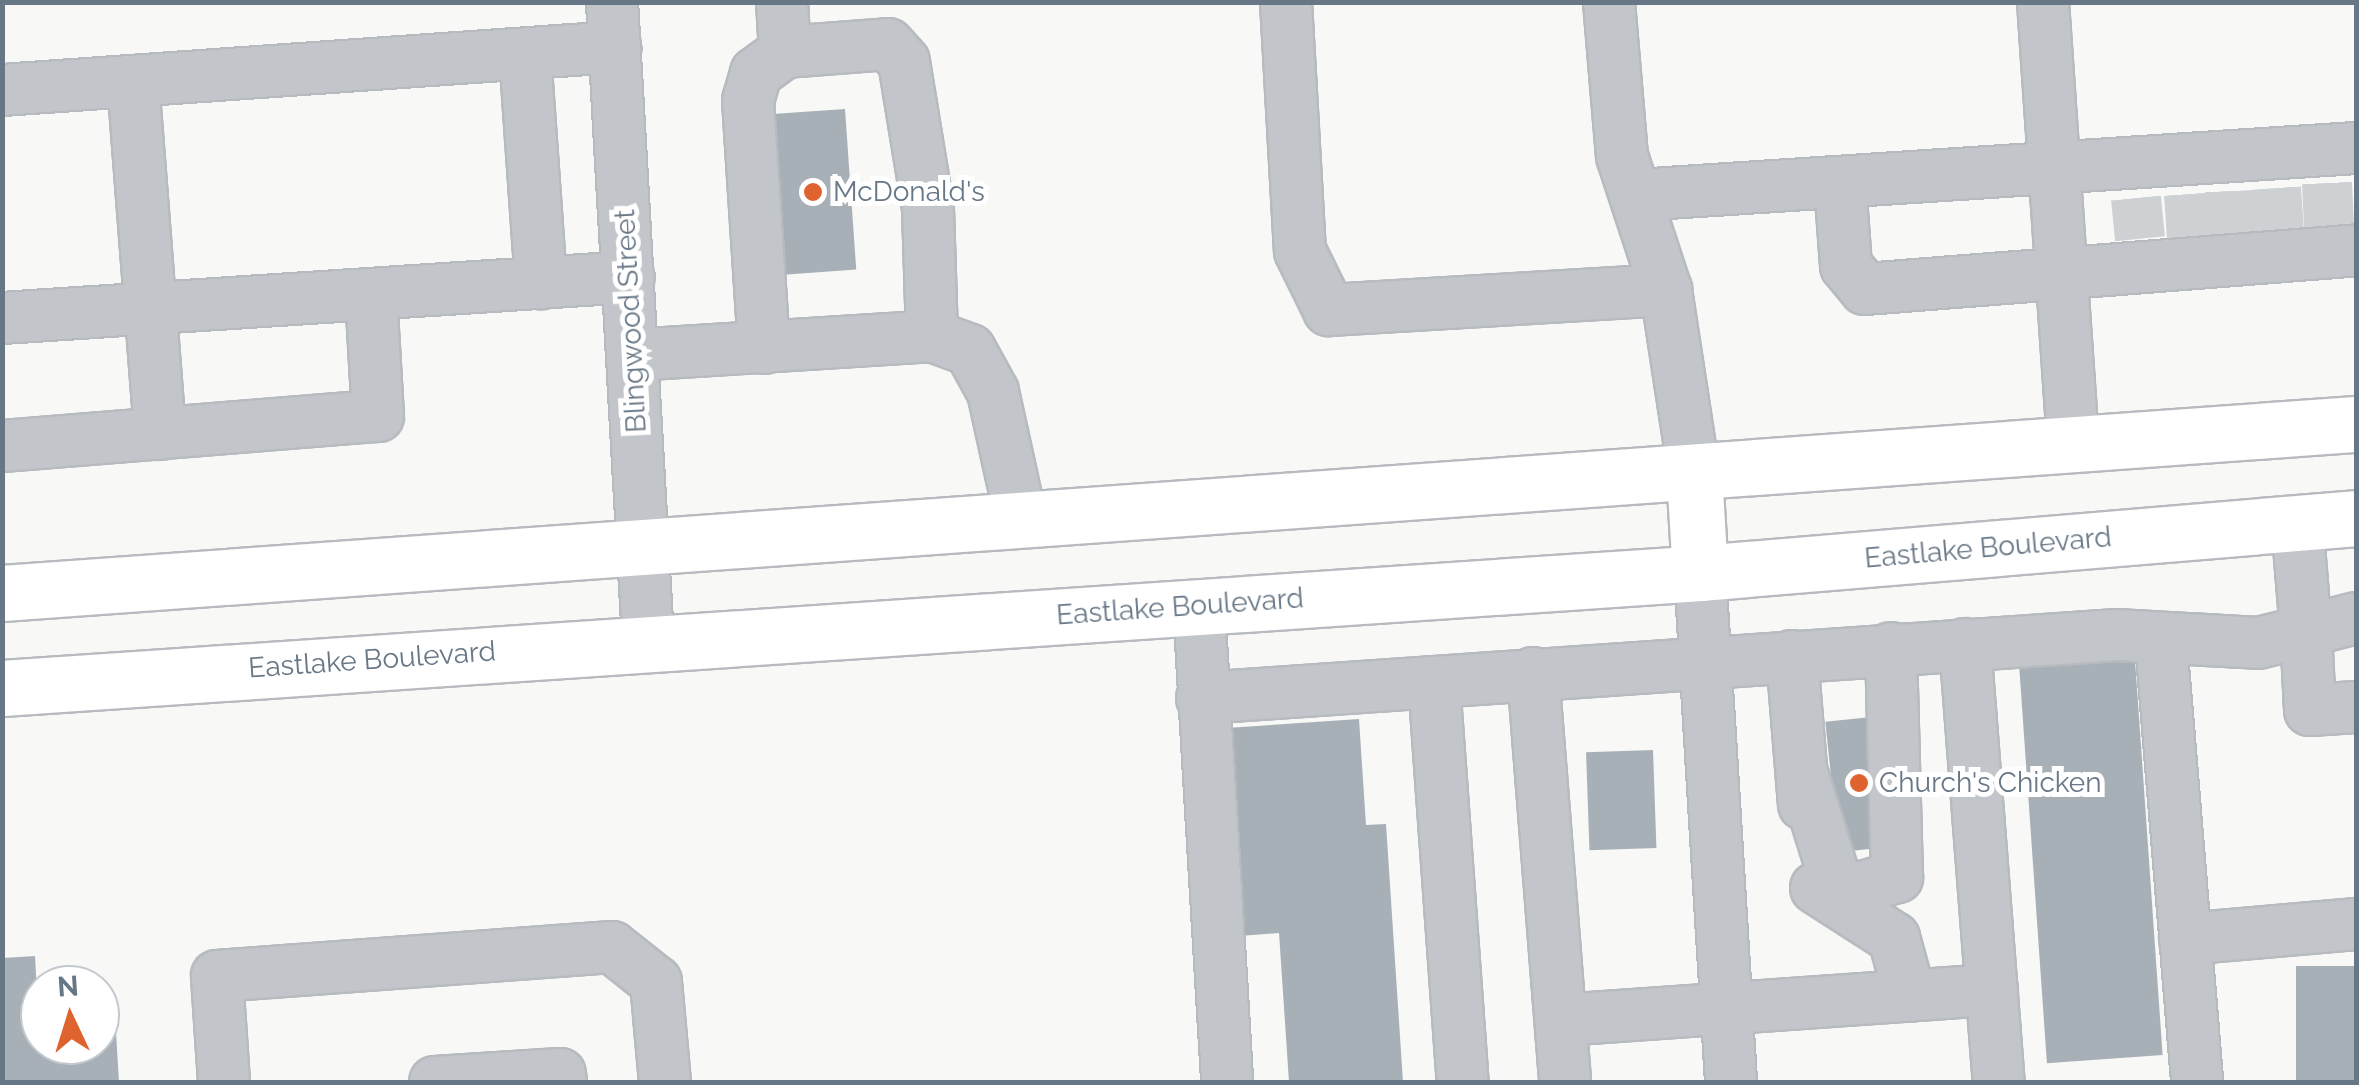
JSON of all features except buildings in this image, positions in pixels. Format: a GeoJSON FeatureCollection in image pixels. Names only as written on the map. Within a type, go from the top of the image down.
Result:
{"type":"FeatureCollection","features":[{"type":"Feature","properties":{"kind":"main road"},"geometry":{"type":"LineString","coordinates":[[2,592],[2356,424]]}},
{"type":"Feature","properties":{"kind":"main road"},"geometry":{"type":"LineString","coordinates":[[1694,473],[1700,573]]}},
{"type":"Feature","properties":{"kind":"main road","name":"Eastlake Boulevard"},"geometry":{"type":"LineString","coordinates":[[2,688],[648,639],[1700,573],[2356,518]]}},
{"type":"Feature","properties":{"kind":"street"},"geometry":{"type":"LineString","coordinates":[[782,2],[785,52]]}},
{"type":"Feature","properties":{"kind":"street"},"geometry":{"type":"LineString","coordinates":[[1286,2],[1300,252],[1329,310],[1666,290]]}},
{"type":"Feature","properties":{"kind":"street"},"geometry":{"type":"LineString","coordinates":[[1608,2],[1622,156],[1666,290],[1694,473]]}},
{"type":"Feature","properties":{"kind":"street"},"geometry":{"type":"LineString","coordinates":[[2042,2],[2073,445]]}},
{"type":"Feature","properties":{"kind":"street"},"geometry":{"type":"LineString","coordinates":[[2,90],[525,54],[614,25]]}},
{"type":"Feature","properties":{"kind":"street","name":"Blingwood Street"},"geometry":{"type":"LineString","coordinates":[[614,25],[648,639]]}},
{"type":"Feature","properties":{"kind":"street"},"geometry":{"type":"LineString","coordinates":[[764,348],[748,101],[756,74],[785,52],[888,44],[904,62],[928,209],[932,336]]}},
{"type":"Feature","properties":{"kind":"street"},"geometry":{"type":"LineString","coordinates":[[525,54],[541,283]]}},
{"type":"Feature","properties":{"kind":"street"},"geometry":{"type":"LineString","coordinates":[[133,81],[160,434]]}},
{"type":"Feature","properties":{"kind":"street"},"geometry":{"type":"LineString","coordinates":[[1637,196],[2054,171],[2138,218],[2337,202]]}},
{"type":"Feature","properties":{"kind":"street"},"geometry":{"type":"LineString","coordinates":[[1840,184],[1846,266],[1865,289],[2061,276],[2138,218],[2337,202]]}},
{"type":"Feature","properties":{"kind":"street"},"geometry":{"type":"LineString","coordinates":[[2,318],[629,277]]}},
{"type":"Feature","properties":{"kind":"street"},"geometry":{"type":"LineString","coordinates":[[2,446],[378,416],[371,294]]}},
{"type":"Feature","properties":{"kind":"street"},"geometry":{"type":"LineString","coordinates":[[634,355],[932,336],[970,350],[993,392],[1021,519]]}},
{"type":"Feature","properties":{"kind":"street"},"geometry":{"type":"LineString","coordinates":[[2297,522],[2310,710],[2356,707]]}},
{"type":"Feature","properties":{"kind":"street"},"geometry":{"type":"LineString","coordinates":[[1700,573],[1731,1082]]}},
{"type":"Feature","properties":{"kind":"street"},"geometry":{"type":"LineString","coordinates":[[1199,607],[1227,1082]]}},
{"type":"Feature","properties":{"kind":"street"},"geometry":{"type":"LineString","coordinates":[[1202,698],[2117,635],[2161,642],[2258,642],[2356,618]]}},
{"type":"Feature","properties":{"kind":"street"},"geometry":{"type":"LineString","coordinates":[[2161,642],[2196,1082]]}},
{"type":"Feature","properties":{"kind":"street"},"geometry":{"type":"LineString","coordinates":[[1965,644],[1999,1082]]}},
{"type":"Feature","properties":{"kind":"street"},"geometry":{"type":"LineString","coordinates":[[1802,773],[1835,879],[1855,888],[1897,877],[1892,648]]}},
{"type":"Feature","properties":{"kind":"street"},"geometry":{"type":"LineString","coordinates":[[1792,656],[1806,869],[1821,896],[1894,938],[1910,996]]}},
{"type":"Feature","properties":{"kind":"street"},"geometry":{"type":"LineString","coordinates":[[1534,673],[1565,1082]]}},
{"type":"Feature","properties":{"kind":"street"},"geometry":{"type":"LineString","coordinates":[[1434,682],[1463,1082]]}},
{"type":"Feature","properties":{"kind":"street"},"geometry":{"type":"LineString","coordinates":[[2185,939],[2356,924]]}},
{"type":"Feature","properties":{"kind":"street"},"geometry":{"type":"LineString","coordinates":[[224,1082],[217,976],[612,947],[656,982],[665,1082]]}},
{"type":"Feature","properties":{"kind":"street"},"geometry":{"type":"LineString","coordinates":[[1561,1020],[1992,990]]}},
{"type":"Feature","properties":{"kind":"street"},"geometry":{"type":"LineString","coordinates":[[435,1082],[560,1074],[561,1082]]}},
{"type":"Feature","properties":{"kind":"tunnel"},"geometry":{"type":"LineString","coordinates":[[2327,183],[2329,227]]}},
{"type":"Feature","properties":{"kind":"tunnel"},"geometry":{"type":"LineString","coordinates":[[2276,188],[2279,233]]}},
{"type":"Feature","properties":{"kind":"tunnel"},"geometry":{"type":"LineString","coordinates":[[2230,191],[2232,236]]}},
{"type":"Feature","properties":{"kind":"tunnel"},"geometry":{"type":"LineString","coordinates":[[2189,194],[2192,238]]}},
{"type":"Feature","properties":{"kind":"tunnel"},"geometry":{"type":"LineString","coordinates":[[2136,198],[2140,239]]}},
{"type":"Feature","properties":{"kind":"place","name":"McDonald's"},"geometry":{"type":"Point","coordinates":[813,192]}},
{"type":"Feature","properties":{"kind":"place","name":"Church's Chicken"},"geometry":{"type":"Point","coordinates":[1859,783]}}]}
